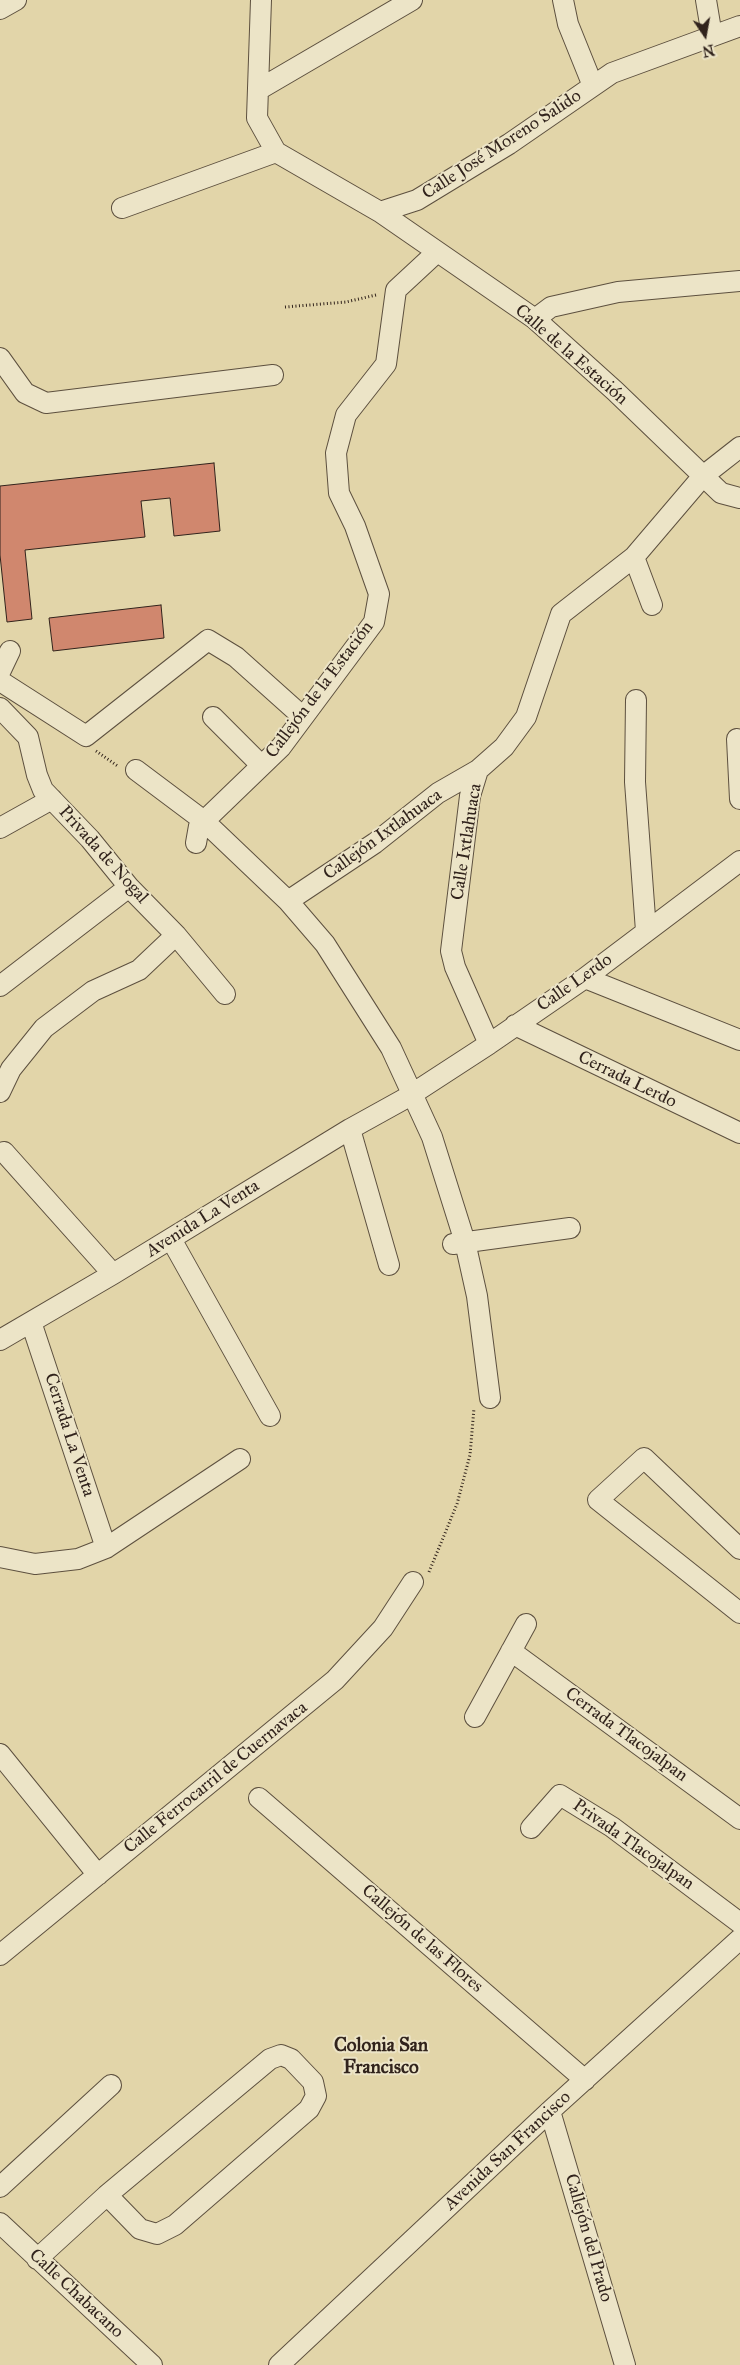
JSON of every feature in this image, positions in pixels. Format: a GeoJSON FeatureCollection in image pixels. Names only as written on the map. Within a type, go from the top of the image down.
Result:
{"type":"FeatureCollection","features":[{"type":"Feature","properties":{"kind":"street"},"geometry":{"type":"LineString","coordinates":[[0,9],[16,0]]}},
{"type":"Feature","properties":{"kind":"street"},"geometry":{"type":"LineString","coordinates":[[261,0],[258,118],[276,152],[380,212]]}},
{"type":"Feature","properties":{"kind":"street"},"geometry":{"type":"LineString","coordinates":[[563,0],[568,24],[593,86]]}},
{"type":"Feature","properties":{"kind":"street"},"geometry":{"type":"LineString","coordinates":[[706,0],[712,36]]}},
{"type":"Feature","properties":{"kind":"street"},"geometry":{"type":"LineString","coordinates":[[258,90],[407,1]]}},
{"type":"Feature","properties":{"kind":"street","name":"Calle José Moreno Salido"},"geometry":{"type":"LineString","coordinates":[[380,212],[417,200],[509,144],[612,73],[740,26]]}},
{"type":"Feature","properties":{"kind":"street"},"geometry":{"type":"LineString","coordinates":[[122,208],[276,152]]}},
{"type":"Feature","properties":{"kind":"street","name":"Calle de la Estación"},"geometry":{"type":"LineString","coordinates":[[380,212],[535,319],[616,390],[721,493],[740,498]]}},
{"type":"Feature","properties":{"kind":"street"},"geometry":{"type":"LineString","coordinates":[[396,290],[437,252]]}},
{"type":"Feature","properties":{"kind":"street"},"geometry":{"type":"LineString","coordinates":[[535,319],[551,307],[618,292],[740,282]]}},
{"type":"Feature","properties":{"kind":"street","name":"Callejón de la Estación"},"geometry":{"type":"LineString","coordinates":[[196,843],[199,826],[281,747],[374,622],[379,594],[355,526],[339,493],[336,453],[346,416],[386,364],[396,290]]}},
{"type":"Feature","properties":{"kind":"street"},"geometry":{"type":"LineString","coordinates":[[0,358],[25,393],[46,403],[273,375]]}},
{"type":"Feature","properties":{"kind":"street","name":"Calle Ixtlahuaca"},"geometry":{"type":"LineString","coordinates":[[489,1044],[455,967],[451,951],[470,796],[478,770],[504,747],[526,717],[561,614],[634,557],[702,476],[740,447]]}},
{"type":"Feature","properties":{"kind":"street"},"geometry":{"type":"LineString","coordinates":[[634,557],[652,605]]}},
{"type":"Feature","properties":{"kind":"street"},"geometry":{"type":"LineString","coordinates":[[0,681],[86,736],[208,640],[236,657],[302,717]]}},
{"type":"Feature","properties":{"kind":"street"},"geometry":{"type":"LineString","coordinates":[[0,672],[10,651]]}},
{"type":"Feature","properties":{"kind":"street"},"geometry":{"type":"LineString","coordinates":[[636,700],[635,782],[646,931]]}},
{"type":"Feature","properties":{"kind":"street","name":"Privada de Nogal"},"geometry":{"type":"LineString","coordinates":[[0,708],[28,737],[39,783],[90,839],[129,887],[176,935],[225,994]]}},
{"type":"Feature","properties":{"kind":"street"},"geometry":{"type":"LineString","coordinates":[[213,717],[261,765]]}},
{"type":"Feature","properties":{"kind":"street"},"geometry":{"type":"LineString","coordinates":[[737,740],[740,799]]}},
{"type":"Feature","properties":{"kind":"street"},"geometry":{"type":"LineString","coordinates":[[129,769],[204,822],[288,901],[325,944],[391,1048],[409,1096],[432,1137],[459,1243],[477,1296],[482,1402]]}},
{"type":"Feature","properties":{"kind":"street","name":"Callejón Ixtlahuaca"},"geometry":{"type":"LineString","coordinates":[[288,901],[375,843],[438,793],[478,770]]}},
{"type":"Feature","properties":{"kind":"street"},"geometry":{"type":"LineString","coordinates":[[0,828],[52,799]]}},
{"type":"Feature","properties":{"kind":"street","name":"Calle Lerdo"},"geometry":{"type":"LineString","coordinates":[[409,1096],[585,978],[740,861]]}},
{"type":"Feature","properties":{"kind":"street"},"geometry":{"type":"LineString","coordinates":[[0,986],[129,887]]}},
{"type":"Feature","properties":{"kind":"street"},"geometry":{"type":"LineString","coordinates":[[0,1092],[11,1069],[44,1028],[93,991],[139,970],[176,935]]}},
{"type":"Feature","properties":{"kind":"street"},"geometry":{"type":"LineString","coordinates":[[585,978],[740,1040]]}},
{"type":"Feature","properties":{"kind":"street","name":"Cerrada Lerdo"},"geometry":{"type":"LineString","coordinates":[[515,1025],[740,1133]]}},
{"type":"Feature","properties":{"kind":"street","name":"Avenida La Venta"},"geometry":{"type":"LineString","coordinates":[[0,1340],[113,1274],[350,1129],[409,1096]]}},
{"type":"Feature","properties":{"kind":"street"},"geometry":{"type":"LineString","coordinates":[[350,1129],[389,1265]]}},
{"type":"Feature","properties":{"kind":"street"},"geometry":{"type":"LineString","coordinates":[[4,1152],[113,1274]]}},
{"type":"Feature","properties":{"kind":"street"},"geometry":{"type":"LineString","coordinates":[[459,1243],[570,1228]]}},
{"type":"Feature","properties":{"kind":"street"},"geometry":{"type":"LineString","coordinates":[[171,1239],[270,1416]]}},
{"type":"Feature","properties":{"kind":"street","name":"Cerrada La Venta"},"geometry":{"type":"LineString","coordinates":[[31,1322],[106,1548]]}},
{"type":"Feature","properties":{"kind":"street"},"geometry":{"type":"LineString","coordinates":[[0,1557],[35,1564],[78,1559],[106,1548],[240,1458]]}},
{"type":"Feature","properties":{"kind":"street"},"geometry":{"type":"LineString","coordinates":[[740,1549],[644,1458],[598,1500],[740,1613]]}},
{"type":"Feature","properties":{"kind":"street","name":"Calle Ferrocarril de Cuernavaca"},"geometry":{"type":"LineString","coordinates":[[0,1955],[335,1680],[382,1628],[420,1578]]}},
{"type":"Feature","properties":{"kind":"street"},"geometry":{"type":"LineString","coordinates":[[475,1717],[526,1624]]}},
{"type":"Feature","properties":{"kind":"street","name":"Cerrada Tlacojalpan"},"geometry":{"type":"LineString","coordinates":[[511,1651],[740,1819]]}},
{"type":"Feature","properties":{"kind":"street"},"geometry":{"type":"LineString","coordinates":[[0,1754],[98,1874]]}},
{"type":"Feature","properties":{"kind":"street","name":"Privada Tlacojalpan"},"geometry":{"type":"LineString","coordinates":[[531,1828],[560,1795],[612,1827],[740,1923]]}},
{"type":"Feature","properties":{"kind":"street","name":"Callejón de las Flores"},"geometry":{"type":"LineString","coordinates":[[259,1798],[585,2080]]}},
{"type":"Feature","properties":{"kind":"street","name":"Avenida San Francisco"},"geometry":{"type":"LineString","coordinates":[[279,2365],[550,2111],[740,1939]]}},
{"type":"Feature","properties":{"kind":"street"},"geometry":{"type":"LineString","coordinates":[[36,2258],[107,2196],[270,2059],[281,2056],[291,2059],[313,2082],[316,2096],[309,2109],[175,2225],[157,2234],[140,2229],[107,2196]]}},
{"type":"Feature","properties":{"kind":"street"},"geometry":{"type":"LineString","coordinates":[[0,2187],[111,2085]]}},
{"type":"Feature","properties":{"kind":"street","name":"Callejón del Prado"},"geometry":{"type":"LineString","coordinates":[[550,2111],[625,2365]]}},
{"type":"Feature","properties":{"kind":"street","name":"Calle Chabacano"},"geometry":{"type":"LineString","coordinates":[[0,2223],[152,2365]]}},
{"type":"Feature","properties":{"kind":"path"},"geometry":{"type":"LineString","coordinates":[[285,307],[346,302],[396,290]]}},
{"type":"Feature","properties":{"kind":"path"},"geometry":{"type":"LineString","coordinates":[[90,747],[129,769]]}},
{"type":"Feature","properties":{"kind":"path"},"geometry":{"type":"LineString","coordinates":[[420,1578],[457,1504],[482,1402]]}},
{"type":"Feature","properties":{"kind":"building"},"geometry":{"type":"Polygon","coordinates":[[[214,463],[220,531],[174,536],[170,498],[141,501],[145,537],[25,550],[32,619],[7,622],[0,555],[0,486],[214,463]]]}},
{"type":"Feature","properties":{"kind":"building"},"geometry":{"type":"Polygon","coordinates":[[[161,605],[164,638],[53,651],[49,618],[161,605]]]}},
{"type":"Feature","properties":{"kind":"district","name":"Colonia San Francisco"},"geometry":{"type":"Point","coordinates":[381,2057]}}]}
